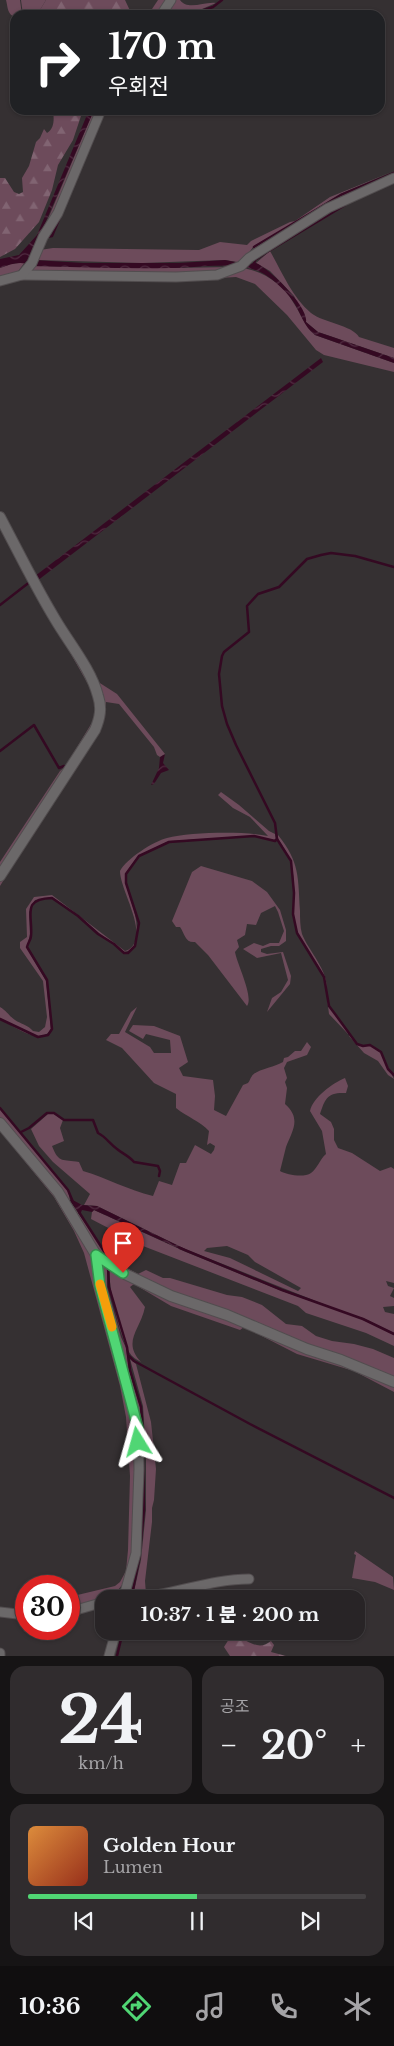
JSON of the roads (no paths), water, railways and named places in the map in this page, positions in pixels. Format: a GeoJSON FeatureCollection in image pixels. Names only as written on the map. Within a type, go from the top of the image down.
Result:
{"type":"FeatureCollection","features":[{"type":"Feature","properties":{"kind":"street"},"geometry":{"type":"LineString","coordinates":[[22,275],[32,263],[43,237],[58,213],[99,115]]}},
{"type":"Feature","properties":{"kind":"street"},"geometry":{"type":"LineString","coordinates":[[0,281],[22,275],[176,277],[217,275],[241,266],[249,258],[328,208],[394,178]]}},
{"type":"Feature","properties":{"kind":"street"},"geometry":{"type":"LineString","coordinates":[[0,517],[53,616],[89,674],[98,694],[100,707],[100,718],[95,730],[0,876]]}},
{"type":"Feature","properties":{"kind":"street"},"geometry":{"type":"LineString","coordinates":[[0,1123],[58,1192],[96,1255],[100,1286],[138,1428],[139,1469],[136,1553],[125,1590]]}},
{"type":"Feature","properties":{"kind":"street"},"geometry":{"type":"LineString","coordinates":[[96,1255],[123,1273],[171,1296],[227,1315],[307,1349],[341,1360],[394,1382]]}},
{"type":"Feature","properties":{"kind":"street"},"geometry":{"type":"LineString","coordinates":[[175,1590],[226,1580],[249,1579]]}},
{"type":"Feature","properties":{"kind":"street"},"geometry":{"type":"LineString","coordinates":[[80,1609],[95,1605]]}},
{"type":"Feature","properties":{"kind":"street"},"geometry":{"type":"LineString","coordinates":[[0,1612],[15,1614]]}},
{"type":"Feature","properties":{"kind":"street"},"geometry":{"type":"LineString","coordinates":[[109,1656],[113,1640]]}},
{"type":"Feature","properties":{"kind":"water"},"geometry":{"type":"Polygon","coordinates":[[[87,115],[92,115],[44,226],[35,260],[83,263],[179,263],[225,260],[246,264],[256,263],[270,272],[287,289],[301,307],[306,322],[318,332],[394,358],[394,363],[315,335],[280,286],[268,276],[243,267],[118,268],[32,266],[20,263],[0,268],[0,259],[19,255],[37,235],[87,115]]]}},
{"type":"Feature","properties":{"kind":"water"},"geometry":{"type":"Polygon","coordinates":[[[321,358],[323,362],[37,581],[35,576],[321,358]]]}},
{"type":"Feature","properties":{"kind":"water"},"geometry":{"type":"Polygon","coordinates":[[[165,754],[163,763],[169,770],[161,773],[154,784],[151,785],[159,768],[160,757],[165,754]]]}},
{"type":"Feature","properties":{"kind":"water"},"geometry":{"type":"Polygon","coordinates":[[[71,1199],[82,1205],[97,1206],[185,1249],[180,1249],[94,1210],[92,1212],[82,1210],[80,1215],[70,1201],[71,1199]]]}},
{"type":"Feature","properties":{"kind":"waterway"},"geometry":{"type":"LineString","coordinates":[[204,10],[213,7],[222,0]]}},
{"type":"Feature","properties":{"kind":"waterway"},"geometry":{"type":"LineString","coordinates":[[254,247],[341,195],[394,173]]}},
{"type":"Feature","properties":{"kind":"waterway"},"geometry":{"type":"LineString","coordinates":[[254,264],[255,260],[267,252],[345,205]]}},
{"type":"Feature","properties":{"kind":"waterway"},"geometry":{"type":"LineString","coordinates":[[47,237],[52,236],[60,217]]}},
{"type":"Feature","properties":{"kind":"waterway"},"geometry":{"type":"LineString","coordinates":[[394,567],[355,556],[331,553],[307,559],[279,587],[258,594],[247,606],[249,632],[224,652],[219,674],[222,706],[227,724],[275,823],[277,839],[291,861],[294,893],[293,914],[297,933],[324,977],[329,1006],[357,1044],[363,1046],[370,1045],[381,1052],[388,1069],[394,1075]]}},
{"type":"Feature","properties":{"kind":"waterway"},"geometry":{"type":"LineString","coordinates":[[0,605],[31,581]]}},
{"type":"Feature","properties":{"kind":"waterway"},"geometry":{"type":"LineString","coordinates":[[0,751],[34,725],[59,768],[64,766]]}},
{"type":"Feature","properties":{"kind":"waterway"},"geometry":{"type":"LineString","coordinates":[[0,1019],[38,1037],[48,1035],[52,1029],[47,980],[27,947],[31,936],[31,910],[32,905],[36,901],[52,898],[124,953],[128,953],[135,946],[139,923],[126,883],[126,874],[139,856],[169,842],[254,836],[275,841],[277,839]]}},
{"type":"Feature","properties":{"kind":"waterway"},"geometry":{"type":"LineString","coordinates":[[0,1108],[68,1190],[73,1202]]}},
{"type":"Feature","properties":{"kind":"waterway"},"geometry":{"type":"LineString","coordinates":[[21,1132],[47,1113],[54,1113],[64,1120],[93,1120],[98,1133],[134,1162],[158,1166],[159,1176]]}},
{"type":"Feature","properties":{"kind":"waterway"},"geometry":{"type":"LineString","coordinates":[[79,1212],[109,1259]]}},
{"type":"Feature","properties":{"kind":"waterway"},"geometry":{"type":"LineString","coordinates":[[180,1248],[282,1290],[363,1319],[394,1334]]}},
{"type":"Feature","properties":{"kind":"waterway"},"geometry":{"type":"LineString","coordinates":[[108,1267],[109,1287],[127,1347],[130,1370],[141,1407],[142,1418],[144,1510],[139,1559],[133,1590]]}},
{"type":"Feature","properties":{"kind":"waterway"},"geometry":{"type":"LineString","coordinates":[[129,1356],[134,1361],[250,1424],[394,1498]]}},
{"type":"Feature","properties":{"kind":"waterway"},"geometry":{"type":"LineString","coordinates":[[117,1656],[121,1640]]}}]}
